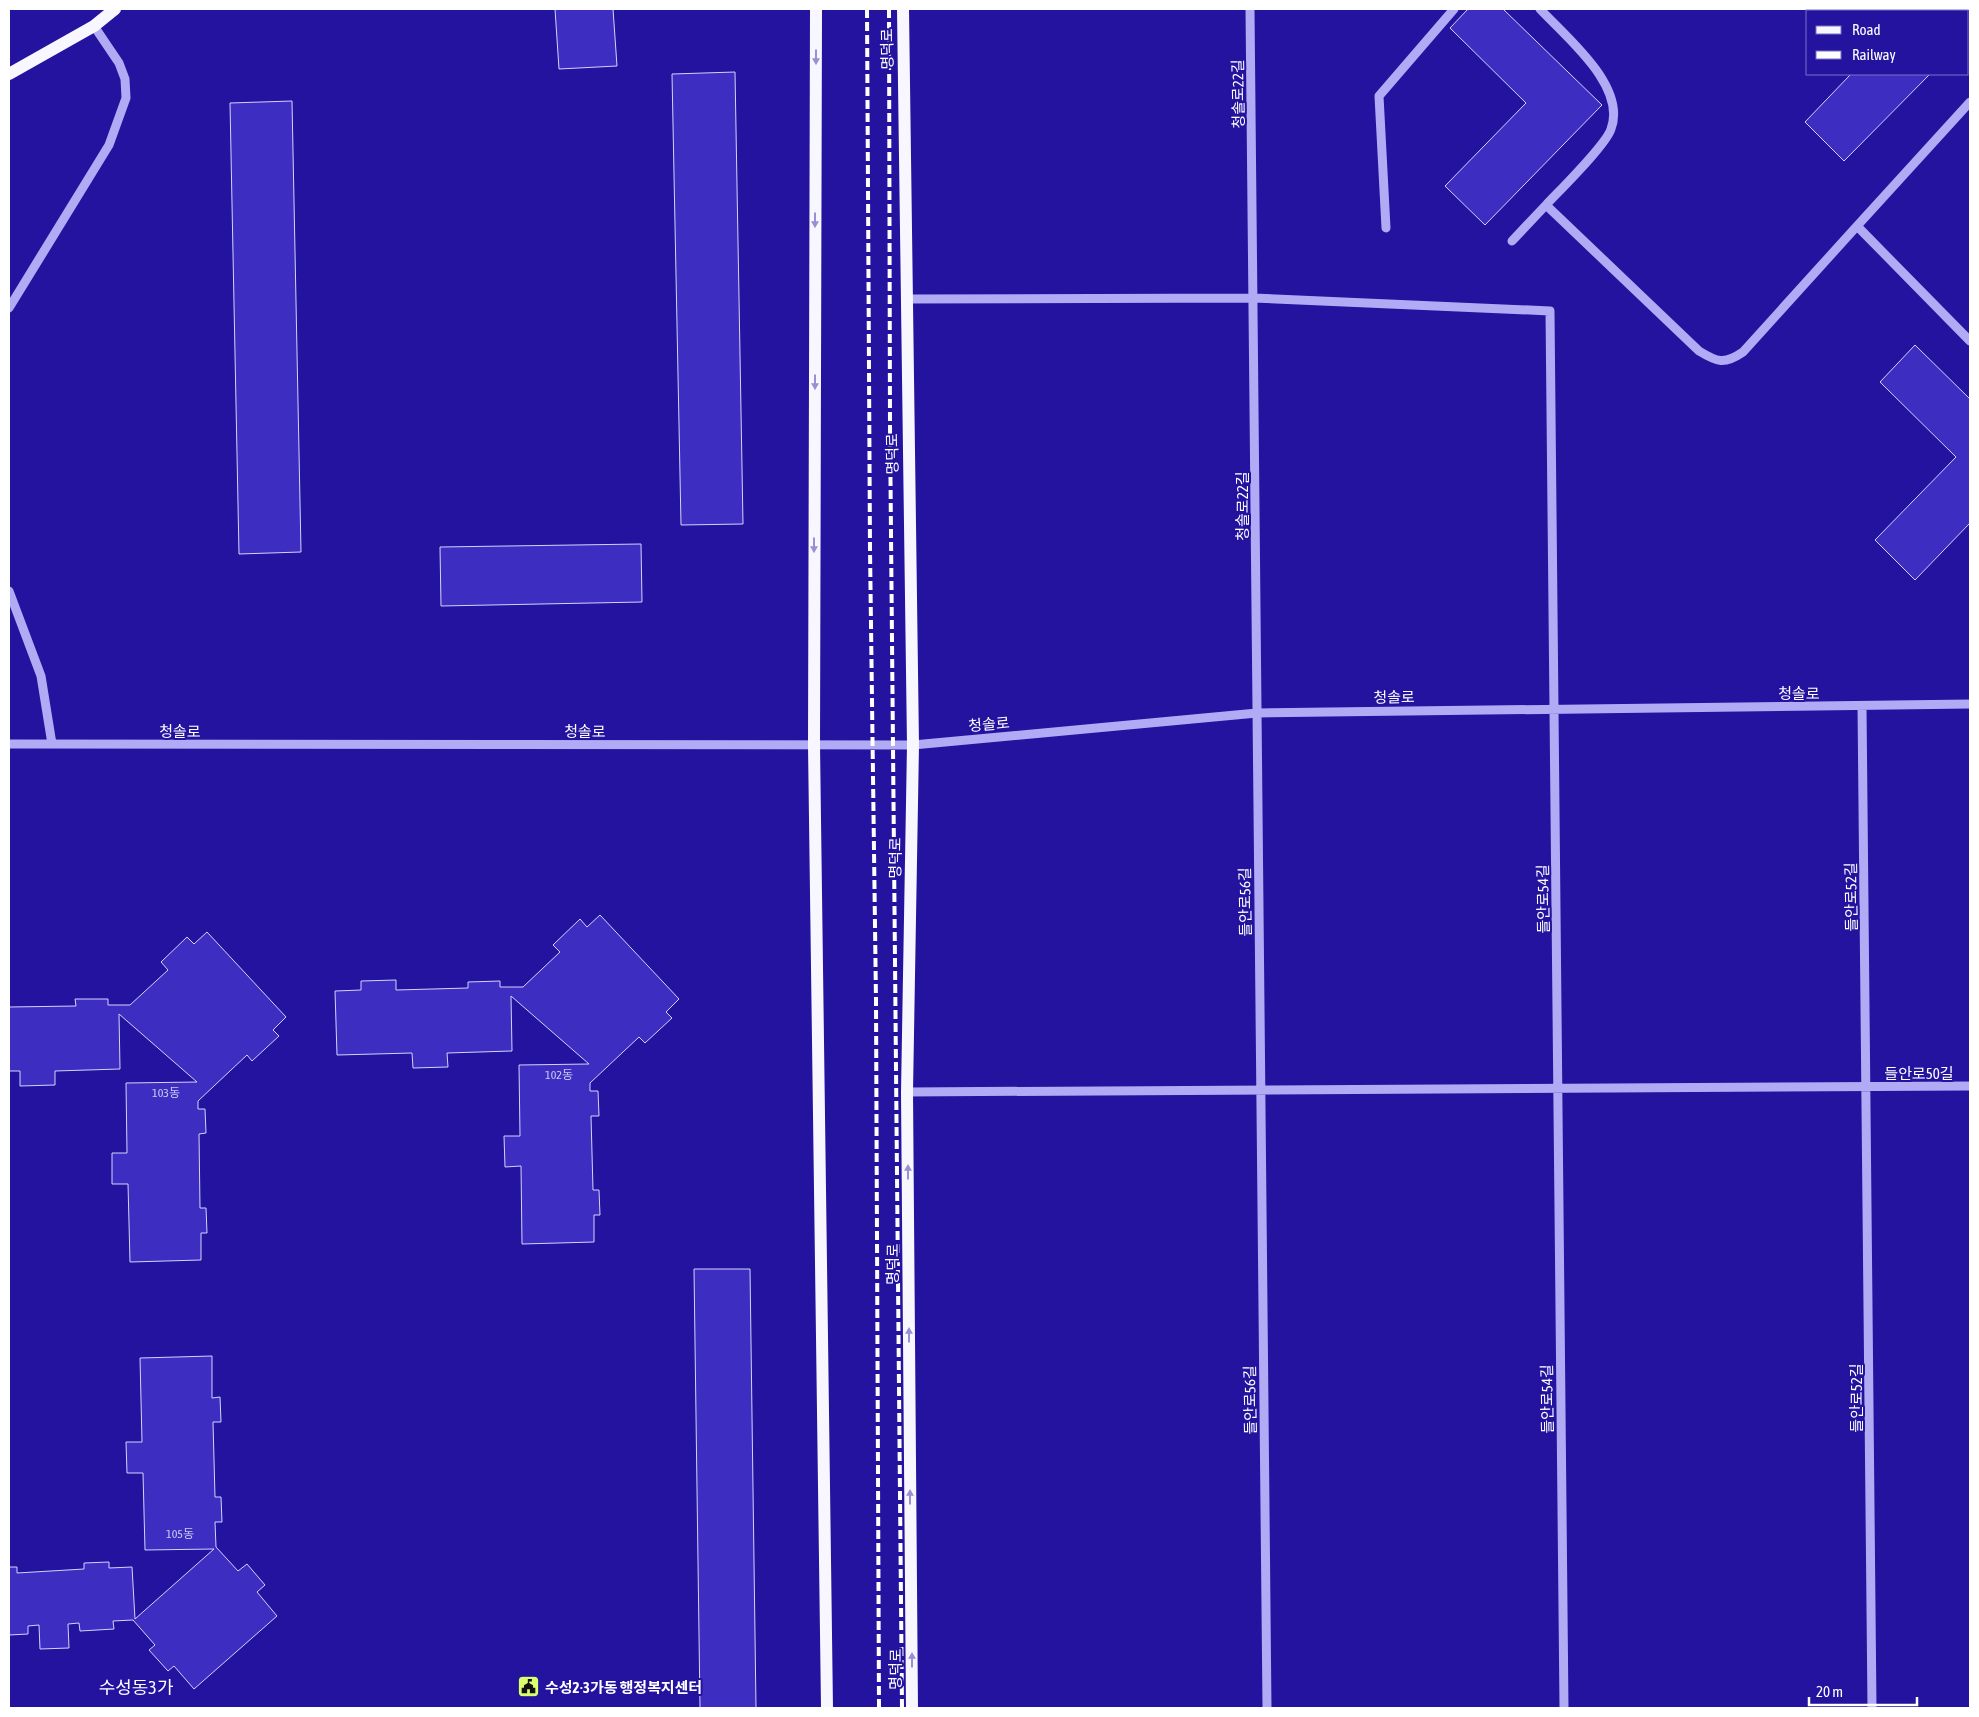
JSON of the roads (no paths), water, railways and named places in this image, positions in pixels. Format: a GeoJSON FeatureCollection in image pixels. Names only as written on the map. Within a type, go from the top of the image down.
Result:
{"type":"FeatureCollection","features":[{"type":"Feature","properties":{"kind":"main road"},"geometry":{"type":"LineString","coordinates":[[9,74],[94,26],[115,9]]}},
{"type":"Feature","properties":{"kind":"main road"},"geometry":{"type":"LineString","coordinates":[[816,9],[814,745],[827,1708]]}},
{"type":"Feature","properties":{"kind":"main road","name":"명덕로"},"geometry":{"type":"LineString","coordinates":[[903,9],[913,745],[907,1092],[912,1708]]}},
{"type":"Feature","properties":{"kind":"street","name":"청솔로22길"},"geometry":{"type":"LineString","coordinates":[[1250,9],[1257,713]]}},
{"type":"Feature","properties":{"kind":"street"},"geometry":{"type":"LineString","coordinates":[[1386,228],[1380,96],[1454,9]]}},
{"type":"Feature","properties":{"kind":"street"},"geometry":{"type":"LineString","coordinates":[[1512,240],[1546,205],[1611,130],[1614,110],[1610,93],[1603,77],[1540,9]]}},
{"type":"Feature","properties":{"kind":"street"},"geometry":{"type":"LineString","coordinates":[[9,308],[109,145],[126,98],[125,79],[119,63],[94,26]]}},
{"type":"Feature","properties":{"kind":"street"},"geometry":{"type":"LineString","coordinates":[[1546,205],[1699,351],[1716,361],[1731,360],[1742,352],[1970,102]]}},
{"type":"Feature","properties":{"kind":"street"},"geometry":{"type":"LineString","coordinates":[[1857,226],[1970,341]]}},
{"type":"Feature","properties":{"kind":"street"},"geometry":{"type":"LineString","coordinates":[[906,299],[1254,298]]}},
{"type":"Feature","properties":{"kind":"street","name":"들안로54길"},"geometry":{"type":"LineString","coordinates":[[1254,298],[1550,311],[1564,1708]]}},
{"type":"Feature","properties":{"kind":"street"},"geometry":{"type":"LineString","coordinates":[[9,591],[41,676],[52,744]]}},
{"type":"Feature","properties":{"kind":"street","name":"청솔로"},"geometry":{"type":"LineString","coordinates":[[9,744],[913,745],[1257,713],[1970,704]]}},
{"type":"Feature","properties":{"kind":"street","name":"들안로52길"},"geometry":{"type":"LineString","coordinates":[[1862,706],[1872,1708]]}},
{"type":"Feature","properties":{"kind":"street","name":"들안로56길"},"geometry":{"type":"LineString","coordinates":[[1257,713],[1267,1708]]}},
{"type":"Feature","properties":{"kind":"street","name":"들안로50길"},"geometry":{"type":"LineString","coordinates":[[1867,1087],[1970,1086]]}},
{"type":"Feature","properties":{"kind":"street"},"geometry":{"type":"LineString","coordinates":[[907,1092],[1867,1087]]}},
{"type":"Feature","properties":{"kind":"railway"},"geometry":{"type":"LineString","coordinates":[[867,9],[870,549],[876,1001],[879,1708]]}},
{"type":"Feature","properties":{"kind":"railway"},"geometry":{"type":"LineString","coordinates":[[889,9],[890,427],[902,1708]]}},
{"type":"Feature","properties":{"kind":"place","name":"수성2·3가동 행정복지센터"},"geometry":{"type":"Point","coordinates":[529,1687]}},
{"type":"Feature","properties":{"kind":"district","name":"수성동3가"},"geometry":{"type":"Point","coordinates":[136,1687]}}]}
